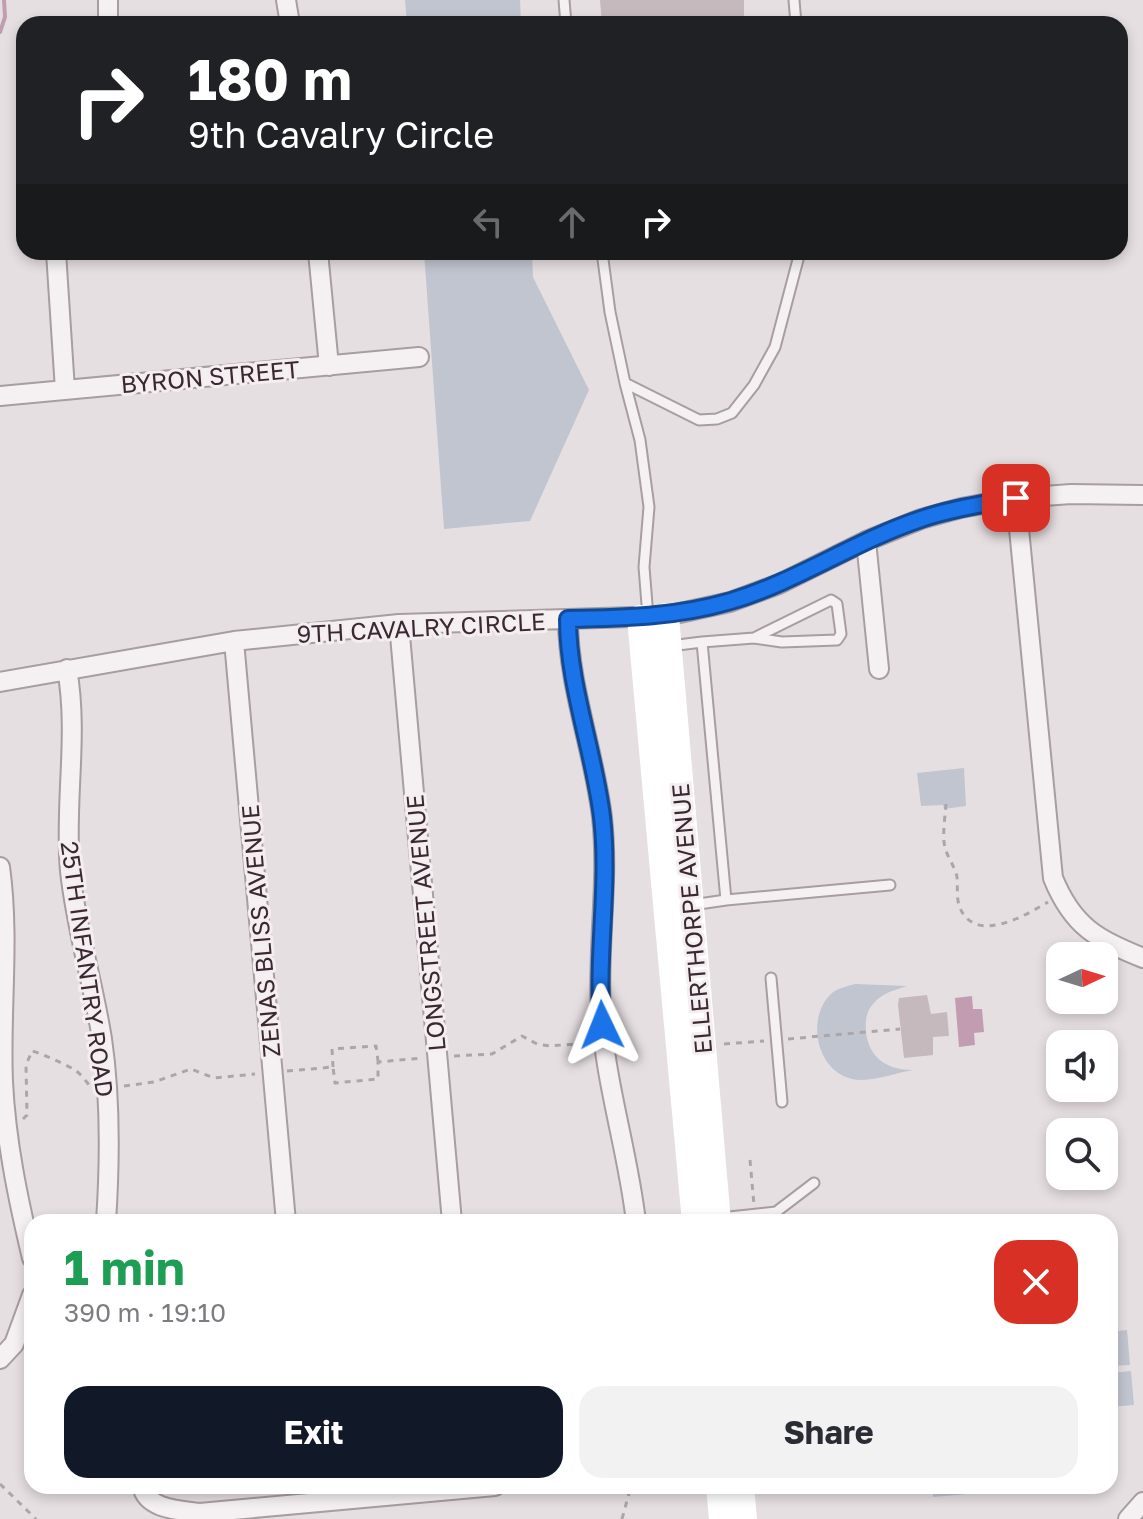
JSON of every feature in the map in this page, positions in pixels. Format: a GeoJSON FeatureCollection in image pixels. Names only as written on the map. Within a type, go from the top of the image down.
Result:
{"type":"FeatureCollection","features":[{"type":"Feature","properties":{"kind":"street"},"geometry":{"type":"LineString","coordinates":[[57,260],[65,390]]}},
{"type":"Feature","properties":{"kind":"street"},"geometry":{"type":"LineString","coordinates":[[319,260],[329,366]]}},
{"type":"Feature","properties":{"kind":"street","name":"BYRON STREET"},"geometry":{"type":"LineString","coordinates":[[0,396],[419,357]]}},
{"type":"Feature","properties":{"kind":"street","name":"9TH CAVALRY CIRCLE"},"geometry":{"type":"LineString","coordinates":[[0,682],[234,641],[399,624],[652,617],[730,602],[779,584],[866,541],[921,519],[1016,498],[1071,494],[1143,495]]}},
{"type":"Feature","properties":{"kind":"street"},"geometry":{"type":"LineString","coordinates":[[1016,498],[1053,878],[1060,895],[1091,932],[1109,945],[1143,958]]}},
{"type":"Feature","properties":{"kind":"street"},"geometry":{"type":"LineString","coordinates":[[866,541],[879,669]]}},
{"type":"Feature","properties":{"kind":"street","name":"ELLERTHORPE AVENUE"},"geometry":{"type":"LineString","coordinates":[[652,617],[667,646],[678,906]]}},
{"type":"Feature","properties":{"kind":"street","name":"ELLERTHORPE AVENUE"},"geometry":{"type":"LineString","coordinates":[[652,617],[709,1214]]}},
{"type":"Feature","properties":{"kind":"street"},"geometry":{"type":"LineString","coordinates":[[568,619],[578,693],[596,775],[602,820],[605,871],[603,1041],[635,1214]]}},
{"type":"Feature","properties":{"kind":"street","name":"LONGSTREET AVENUE"},"geometry":{"type":"LineString","coordinates":[[399,624],[451,1214]]}},
{"type":"Feature","properties":{"kind":"street","name":"ZENAS BLISS AVENUE"},"geometry":{"type":"LineString","coordinates":[[234,641],[285,1214]]}},
{"type":"Feature","properties":{"kind":"street","name":"25TH INFANTRY ROAD"},"geometry":{"type":"LineString","coordinates":[[67,669],[70,868],[75,916],[93,992],[107,1087],[106,1214]]}},
{"type":"Feature","properties":{"kind":"street"},"geometry":{"type":"LineString","coordinates":[[0,867],[6,908],[3,1080],[14,1183],[24,1225]]}},
{"type":"Feature","properties":{"kind":"street"},"geometry":{"type":"LineString","coordinates":[[0,1359],[14,1344],[24,1317]]}},
{"type":"Feature","properties":{"kind":"street"},"geometry":{"type":"LineString","coordinates":[[144,1494],[150,1501],[169,1509],[200,1513],[310,1494]]}},
{"type":"Feature","properties":{"kind":"street"},"geometry":{"type":"LineString","coordinates":[[720,1494],[722,1519]]}},
{"type":"Feature","properties":{"kind":"street"},"geometry":{"type":"LineString","coordinates":[[742,1494],[744,1519]]}},
{"type":"Feature","properties":{"kind":"street"},"geometry":{"type":"LineString","coordinates":[[1128,1519],[1143,1502]]}},
{"type":"Feature","properties":{"kind":"lane"},"geometry":{"type":"LineString","coordinates":[[603,260],[610,312],[640,440],[649,507],[644,567],[652,617]]}},
{"type":"Feature","properties":{"kind":"lane"},"geometry":{"type":"LineString","coordinates":[[625,383],[699,420],[717,419],[732,413],[754,385],[775,347],[798,260]]}},
{"type":"Feature","properties":{"kind":"lane"},"geometry":{"type":"LineString","coordinates":[[667,646],[754,638],[782,642],[837,640],[841,634],[837,604],[831,600],[754,638]]}},
{"type":"Feature","properties":{"kind":"lane"},"geometry":{"type":"LineString","coordinates":[[702,642],[726,900]]}},
{"type":"Feature","properties":{"kind":"lane"},"geometry":{"type":"LineString","coordinates":[[678,906],[890,885]]}},
{"type":"Feature","properties":{"kind":"lane"},"geometry":{"type":"LineString","coordinates":[[771,978],[782,1102]]}},
{"type":"Feature","properties":{"kind":"lane"},"geometry":{"type":"LineString","coordinates":[[770,1214],[814,1183]]}},
{"type":"Feature","properties":{"kind":"path"},"geometry":{"type":"LineString","coordinates":[[946,804],[944,841],[957,876],[960,907],[968,920],[983,927],[999,924],[1051,900]]}},
{"type":"Feature","properties":{"kind":"path"},"geometry":{"type":"LineString","coordinates":[[716,1044],[900,1029]]}},
{"type":"Feature","properties":{"kind":"path"},"geometry":{"type":"LineString","coordinates":[[333,1067],[332,1049],[376,1046],[378,1062]]}},
{"type":"Feature","properties":{"kind":"path"},"geometry":{"type":"LineString","coordinates":[[750,1160],[755,1214]]}},
{"type":"Feature","properties":{"kind":"path"},"geometry":{"type":"LineString","coordinates":[[0,1484],[36,1519]]}},
{"type":"Feature","properties":{"kind":"path"},"geometry":{"type":"LineString","coordinates":[[622,1519],[629,1494]]}},
{"type":"Feature","properties":{"kind":"shaded area"},"geometry":{"type":"Polygon","coordinates":[[[405,0],[520,0],[521,16],[406,16],[405,0]]]}},
{"type":"Feature","properties":{"kind":"shaded area"},"geometry":{"type":"Polygon","coordinates":[[[425,260],[532,260],[533,277],[589,390],[530,521],[444,529],[425,260]]]}},
{"type":"Feature","properties":{"kind":"shaded area"},"geometry":{"type":"Polygon","coordinates":[[[964,768],[966,806],[944,809],[943,805],[921,806],[917,773],[964,768]]]}},
{"type":"Feature","properties":{"kind":"shaded area"},"geometry":{"type":"Polygon","coordinates":[[[855,984],[907,986],[885,994],[874,1003],[867,1016],[866,1032],[871,1049],[881,1061],[895,1068],[913,1070],[859,1080],[839,1074],[830,1065],[818,1041],[819,1015],[832,993],[855,984]]]}},
{"type":"Feature","properties":{"kind":"shaded area"},"geometry":{"type":"Polygon","coordinates":[[[972,996],[973,1009],[982,1009],[984,1032],[974,1033],[975,1045],[959,1047],[955,998],[972,996]]]}},
{"type":"Feature","properties":{"kind":"shaded area"},"geometry":{"type":"Polygon","coordinates":[[[1127,1330],[1130,1365],[1118,1366],[1118,1331],[1127,1330]]]}},
{"type":"Feature","properties":{"kind":"shaded area"},"geometry":{"type":"Polygon","coordinates":[[[1131,1371],[1134,1405],[1118,1406],[1118,1372],[1131,1371]]]}},
{"type":"Feature","properties":{"kind":"shaded area"},"geometry":{"type":"Polygon","coordinates":[[[933,1494],[968,1494],[933,1497],[933,1494]]]}},
{"type":"Feature","properties":{"kind":"building"},"geometry":{"type":"Polygon","coordinates":[[[600,0],[744,0],[744,16],[601,16],[600,0]]]}},
{"type":"Feature","properties":{"kind":"building"},"geometry":{"type":"Polygon","coordinates":[[[927,995],[931,1014],[947,1012],[949,1036],[933,1037],[933,1055],[904,1058],[899,998],[927,995]]]}},
{"type":"Feature","properties":{"kind":"waterway"},"geometry":{"type":"LineString","coordinates":[[0,32],[5,17],[4,0]]}},
{"type":"Feature","properties":{"kind":"route"},"geometry":{"type":"LineString","coordinates":[[602,1025],[601,948],[605,871],[602,820],[596,775],[578,693],[568,619],[666,616],[730,602],[779,584],[866,541],[921,519],[1016,498]]}}]}
